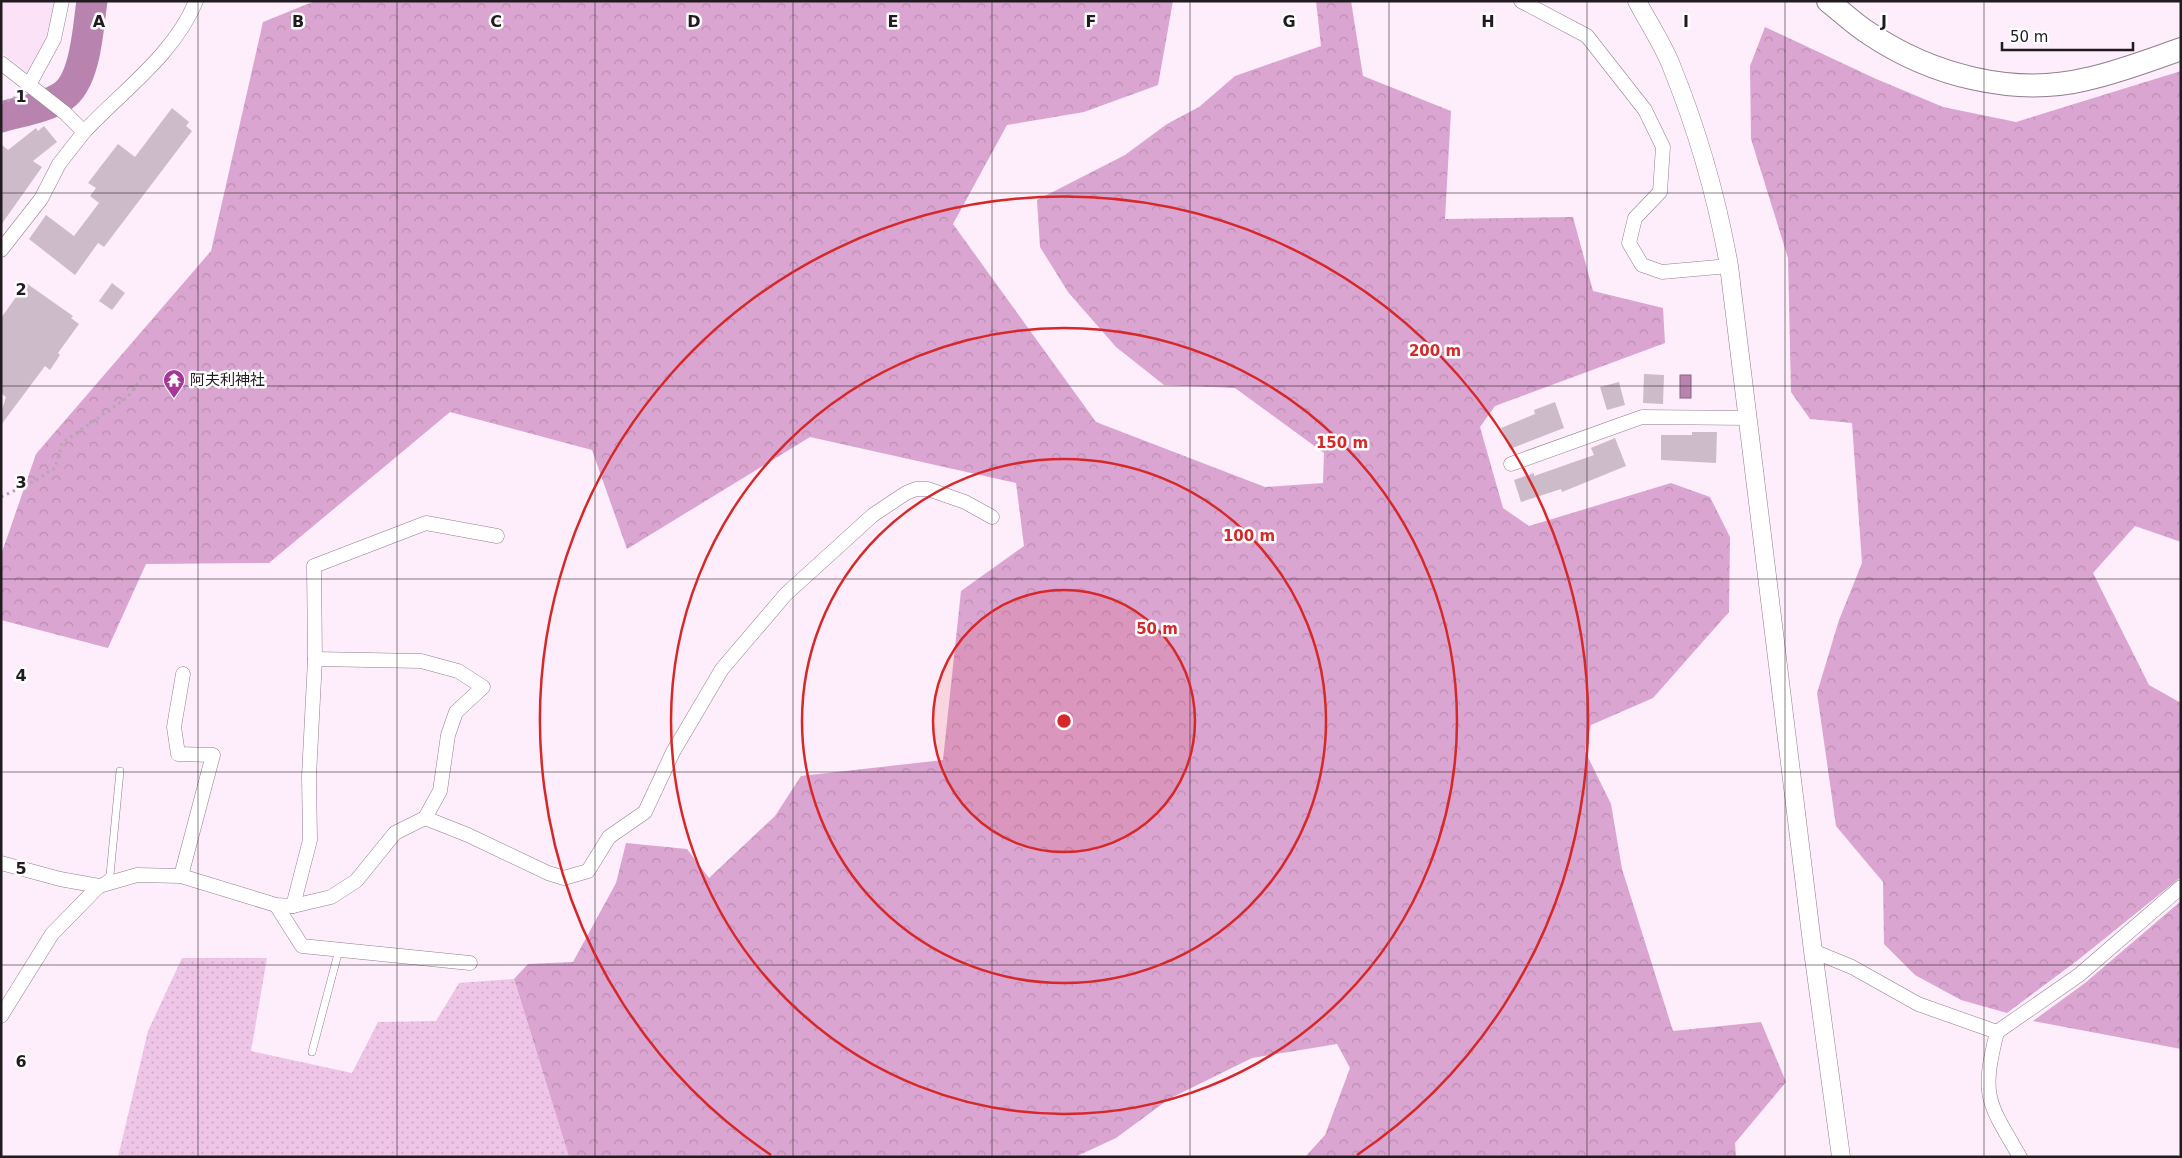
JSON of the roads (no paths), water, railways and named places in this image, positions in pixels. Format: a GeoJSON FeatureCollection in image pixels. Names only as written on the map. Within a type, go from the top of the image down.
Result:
{"type":"FeatureCollection","features":[{"type":"Feature","properties":{"kind":"main road"},"geometry":{"type":"LineString","coordinates":[[1828,1],[1869,34],[1903,54],[1933,66],[1991,82],[2032,84],[2085,80],[2181,49]]}},
{"type":"Feature","properties":{"kind":"street"},"geometry":{"type":"LineString","coordinates":[[29,85],[54,39],[62,1]]}},
{"type":"Feature","properties":{"kind":"street"},"geometry":{"type":"LineString","coordinates":[[1,250],[41,199],[59,164],[84,132],[149,68],[177,33],[196,1]]}},
{"type":"Feature","properties":{"kind":"street"},"geometry":{"type":"LineString","coordinates":[[1521,1],[1587,36],[1645,110],[1662,147],[1660,192],[1635,218],[1629,243],[1642,265],[1662,272],[1729,266]]}},
{"type":"Feature","properties":{"kind":"street"},"geometry":{"type":"LineString","coordinates":[[1637,1],[1670,64],[1697,138],[1720,218],[1729,266],[1813,952],[1841,1157]]}},
{"type":"Feature","properties":{"kind":"street"},"geometry":{"type":"LineString","coordinates":[[1,63],[42,94],[84,132]]}},
{"type":"Feature","properties":{"kind":"street"},"geometry":{"type":"LineString","coordinates":[[1511,464],[1642,416],[1749,418]]}},
{"type":"Feature","properties":{"kind":"street"},"geometry":{"type":"LineString","coordinates":[[425,818],[468,835],[548,873],[564,878],[588,871],[609,837],[645,812],[674,752],[722,669],[786,594],[873,515],[906,493],[928,488],[965,502],[992,517]]}},
{"type":"Feature","properties":{"kind":"street"},"geometry":{"type":"LineString","coordinates":[[293,906],[310,840],[309,776],[315,659],[314,566],[426,522],[497,536]]}},
{"type":"Feature","properties":{"kind":"street"},"geometry":{"type":"LineString","coordinates":[[1,863],[60,879],[99,886],[137,875],[181,876],[276,905],[293,906],[332,897],[356,881],[395,833],[425,818],[440,791],[448,735],[456,712],[483,687],[458,671],[421,661],[315,659]]}},
{"type":"Feature","properties":{"kind":"street"},"geometry":{"type":"LineString","coordinates":[[181,876],[213,755],[178,754],[174,727],[183,674]]}},
{"type":"Feature","properties":{"kind":"street"},"geometry":{"type":"LineString","coordinates":[[1,1016],[52,934],[99,886]]}},
{"type":"Feature","properties":{"kind":"street"},"geometry":{"type":"LineString","coordinates":[[2020,1157],[1996,1117],[1987,1085],[1988,1065],[1997,1032],[2079,974],[2181,887]]}},
{"type":"Feature","properties":{"kind":"street"},"geometry":{"type":"LineString","coordinates":[[276,905],[302,946],[470,963]]}},
{"type":"Feature","properties":{"kind":"street"},"geometry":{"type":"LineString","coordinates":[[1813,952],[1852,967],[1918,1004],[1997,1032]]}},
{"type":"Feature","properties":{"kind":"lane"},"geometry":{"type":"LineString","coordinates":[[99,886],[110,875],[120,771]]}},
{"type":"Feature","properties":{"kind":"lane"},"geometry":{"type":"LineString","coordinates":[[312,1052],[340,950]]}},
{"type":"Feature","properties":{"kind":"waterway"},"geometry":{"type":"LineString","coordinates":[[1,117],[49,104],[63,96],[71,88],[77,78],[85,52],[92,1]]}},
{"type":"Feature","properties":{"kind":"place","name":"阿夫利神社"},"geometry":{"type":"Point","coordinates":[174,399]}}]}
